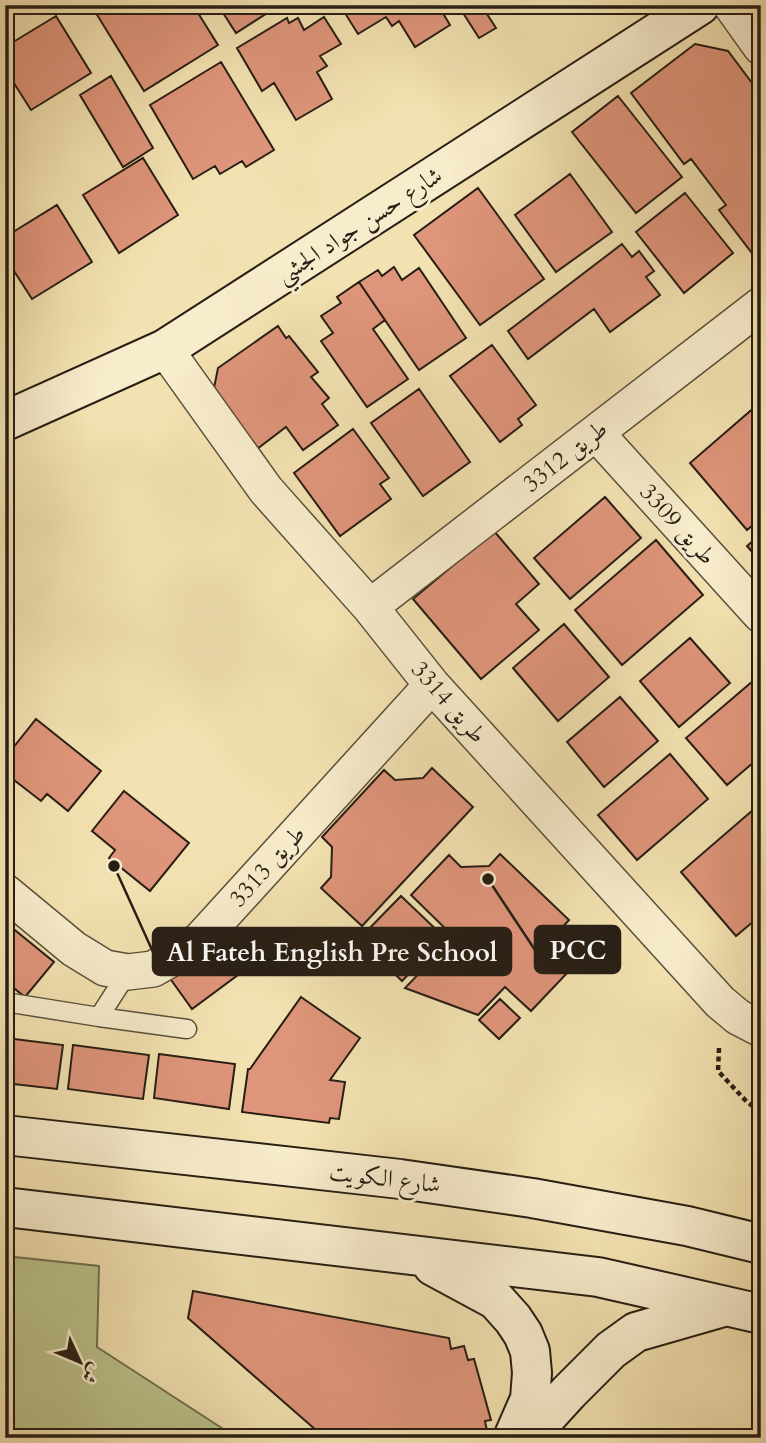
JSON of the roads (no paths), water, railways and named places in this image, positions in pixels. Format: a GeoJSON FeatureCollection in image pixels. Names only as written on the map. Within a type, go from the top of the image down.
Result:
{"type":"FeatureCollection","features":[{"type":"Feature","properties":{"kind":"main road","name":"شارع حسن جواد الجشي"},"geometry":{"type":"LineString","coordinates":[[5,421],[165,349],[700,5]]}},
{"type":"Feature","properties":{"kind":"main road","name":"شارع الكويت"},"geometry":{"type":"LineString","coordinates":[[5,1135],[400,1179],[493,1192],[676,1223],[761,1244]]}},
{"type":"Feature","properties":{"kind":"main road"},"geometry":{"type":"LineString","coordinates":[[5,1207],[598,1277],[745,1310]]}},
{"type":"Feature","properties":{"kind":"main road"},"geometry":{"type":"LineString","coordinates":[[413,1255],[496,1300],[523,1334],[530,1351],[530,1399],[513,1438]]}},
{"type":"Feature","properties":{"kind":"main road"},"geometry":{"type":"LineString","coordinates":[[527,1438],[611,1350],[636,1332],[745,1310]]}},
{"type":"Feature","properties":{"kind":"street"},"geometry":{"type":"LineString","coordinates":[[731,5],[761,47]]}},
{"type":"Feature","properties":{"kind":"street","name":"طريق 3312"},"geometry":{"type":"LineString","coordinates":[[370,607],[761,305]]}},
{"type":"Feature","properties":{"kind":"street","name":"طريق 3314"},"geometry":{"type":"LineString","coordinates":[[165,349],[266,491],[370,607],[432,685],[720,1002],[738,1017],[761,1029]]}},
{"type":"Feature","properties":{"kind":"street","name":"طريق 3309"},"geometry":{"type":"LineString","coordinates":[[596,433],[761,615]]}},
{"type":"Feature","properties":{"kind":"street","name":"طريق 3313"},"geometry":{"type":"LineString","coordinates":[[128,972],[153,969],[200,940],[432,685]]}},
{"type":"Feature","properties":{"kind":"street"},"geometry":{"type":"LineString","coordinates":[[5,892],[74,949],[105,968],[128,972]]}},
{"type":"Feature","properties":{"kind":"lane"},"geometry":{"type":"LineString","coordinates":[[99,1017],[128,972]]}},
{"type":"Feature","properties":{"kind":"lane"},"geometry":{"type":"LineString","coordinates":[[5,1002],[187,1028]]}},
{"type":"Feature","properties":{"kind":"place","name":"Al Fateh English Pre School"},"geometry":{"type":"Point","coordinates":[114,866]}},
{"type":"Feature","properties":{"kind":"place","name":"PCC"},"geometry":{"type":"Point","coordinates":[488,879]}}]}
